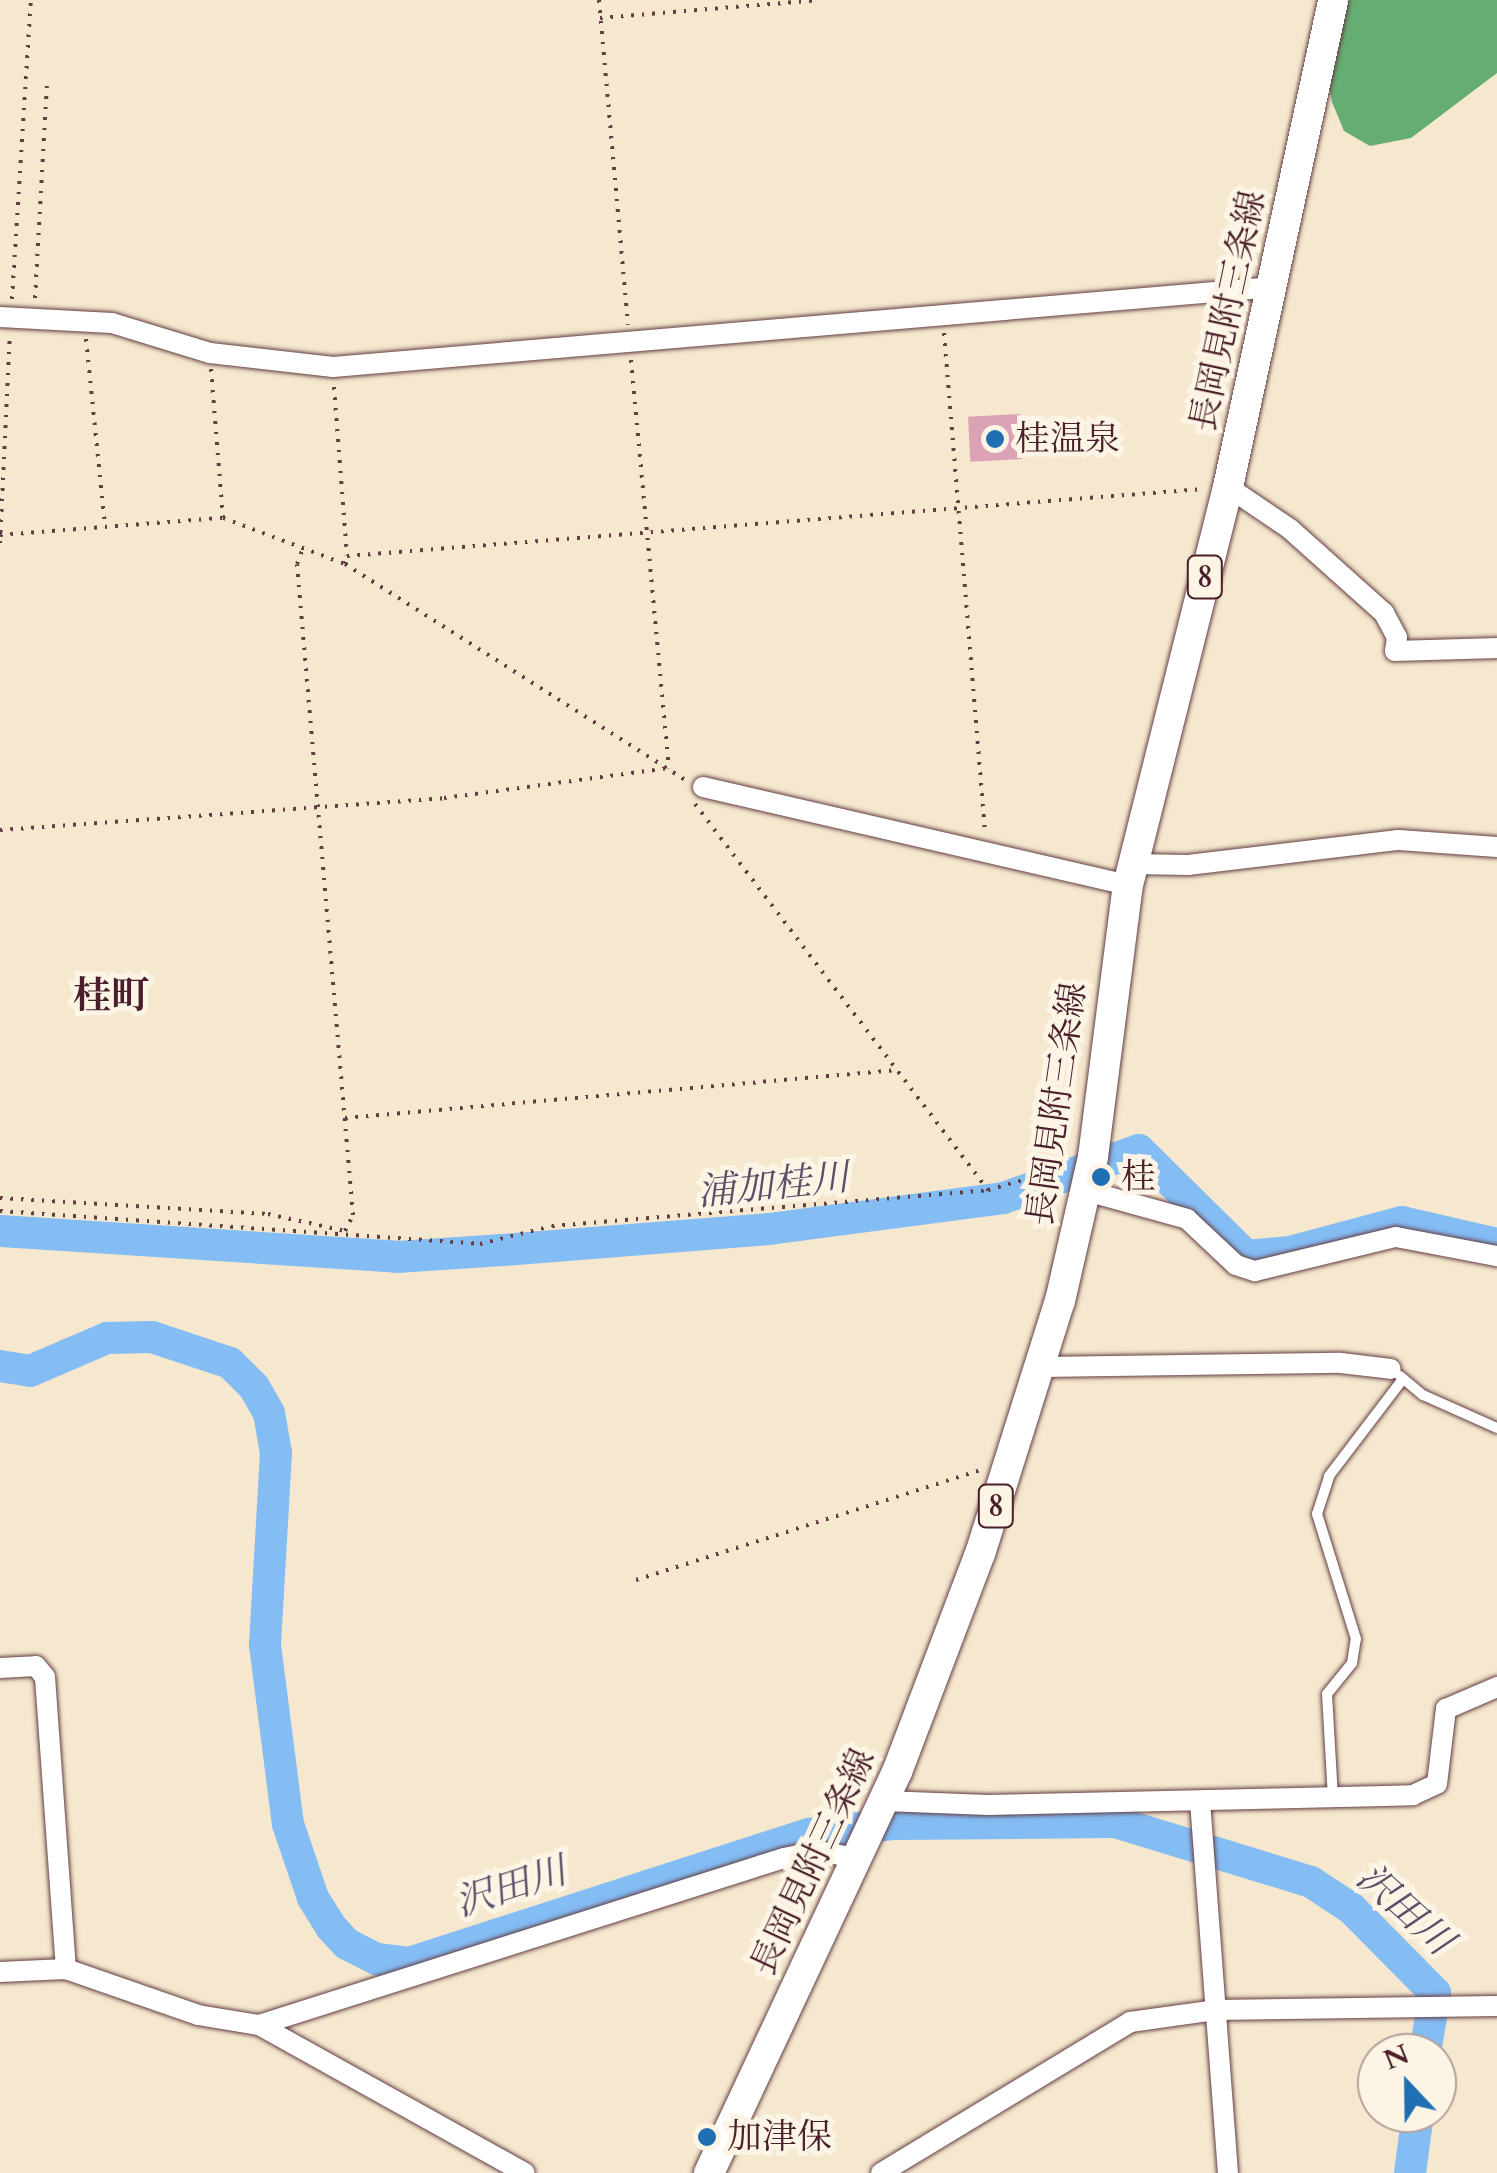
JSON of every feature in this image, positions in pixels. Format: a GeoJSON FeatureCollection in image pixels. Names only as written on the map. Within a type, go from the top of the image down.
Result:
{"type":"FeatureCollection","features":[{"type":"Feature","properties":{"kind":"main road","name":"長岡見附三条線"},"geometry":{"type":"LineString","coordinates":[[710,2173],[872,1826],[1012,1461],[1041,1367],[1094,1156],[1131,874],[1228,488],[1333,0]]}},
{"type":"Feature","properties":{"kind":"street"},"geometry":{"type":"LineString","coordinates":[[5,317],[84,320],[210,353],[333,368],[1274,287]]}},
{"type":"Feature","properties":{"kind":"street"},"geometry":{"type":"LineString","coordinates":[[1228,488],[1290,529],[1384,613],[1393,624],[1396,651],[1497,648]]}},
{"type":"Feature","properties":{"kind":"street"},"geometry":{"type":"LineString","coordinates":[[694,784],[986,850],[1131,874],[1399,840],[1497,848]]}},
{"type":"Feature","properties":{"kind":"street"},"geometry":{"type":"LineString","coordinates":[[1087,1191],[1187,1219],[1236,1266],[1255,1271],[1396,1237],[1497,1256]]}},
{"type":"Feature","properties":{"kind":"street"},"geometry":{"type":"LineString","coordinates":[[1041,1367],[1341,1363],[1397,1374]]}},
{"type":"Feature","properties":{"kind":"street"},"geometry":{"type":"LineString","coordinates":[[0,1668],[36,1666],[45,1677],[66,1969]]}},
{"type":"Feature","properties":{"kind":"street"},"geometry":{"type":"LineString","coordinates":[[259,2025],[816,1851],[872,1826],[1200,1801],[1430,1791],[1437,1784],[1446,1709],[1497,1687]]}},
{"type":"Feature","properties":{"kind":"street"},"geometry":{"type":"LineString","coordinates":[[1200,1801],[1228,2173]]}},
{"type":"Feature","properties":{"kind":"street"},"geometry":{"type":"LineString","coordinates":[[0,1972],[66,1969],[198,2015],[259,2025],[525,2173]]}},
{"type":"Feature","properties":{"kind":"street"},"geometry":{"type":"LineString","coordinates":[[881,2173],[1130,2022],[1215,2010],[1497,2006]]}},
{"type":"Feature","properties":{"kind":"lane"},"geometry":{"type":"LineString","coordinates":[[1333,1798],[1328,1694],[1352,1663],[1356,1639],[1318,1514],[1328,1476],[1397,1374],[1422,1395],[1497,1428]]}},
{"type":"Feature","properties":{"kind":"path"},"geometry":{"type":"LineString","coordinates":[[0,543],[5,317],[31,0]]}},
{"type":"Feature","properties":{"kind":"path"},"geometry":{"type":"LineString","coordinates":[[599,0],[669,768]]}},
{"type":"Feature","properties":{"kind":"path"},"geometry":{"type":"LineString","coordinates":[[600,18],[818,0]]}},
{"type":"Feature","properties":{"kind":"path"},"geometry":{"type":"LineString","coordinates":[[34,318],[47,81]]}},
{"type":"Feature","properties":{"kind":"path"},"geometry":{"type":"LineString","coordinates":[[944,314],[986,850]]}},
{"type":"Feature","properties":{"kind":"path"},"geometry":{"type":"LineString","coordinates":[[84,320],[105,527]]}},
{"type":"Feature","properties":{"kind":"path"},"geometry":{"type":"LineString","coordinates":[[210,353],[224,518]]}},
{"type":"Feature","properties":{"kind":"path"},"geometry":{"type":"LineString","coordinates":[[333,368],[345,564]]}},
{"type":"Feature","properties":{"kind":"path"},"geometry":{"type":"LineString","coordinates":[[347,556],[1228,488]]}},
{"type":"Feature","properties":{"kind":"path"},"geometry":{"type":"LineString","coordinates":[[0,534],[224,518],[345,564],[669,768]]}},
{"type":"Feature","properties":{"kind":"path"},"geometry":{"type":"LineString","coordinates":[[303,548],[297,564],[353,1215],[345,1231]]}},
{"type":"Feature","properties":{"kind":"path"},"geometry":{"type":"LineString","coordinates":[[0,830],[318,802],[444,798],[669,768]]}},
{"type":"Feature","properties":{"kind":"path"},"geometry":{"type":"LineString","coordinates":[[694,784],[698,810],[988,1190]]}},
{"type":"Feature","properties":{"kind":"path"},"geometry":{"type":"LineString","coordinates":[[346,1118],[898,1070]]}},
{"type":"Feature","properties":{"kind":"path"},"geometry":{"type":"LineString","coordinates":[[0,1210],[345,1231],[480,1244],[552,1226],[988,1190],[1094,1156]]}},
{"type":"Feature","properties":{"kind":"path"},"geometry":{"type":"LineString","coordinates":[[0,1198],[230,1210],[345,1231]]}},
{"type":"Feature","properties":{"kind":"path"},"geometry":{"type":"LineString","coordinates":[[636,1580],[1012,1461]]}},
{"type":"Feature","properties":{"kind":"green space"},"geometry":{"type":"Polygon","coordinates":[[[1340,0],[1497,0],[1497,73],[1411,138],[1370,146],[1344,131],[1332,102],[1326,70],[1340,0]]]}},
{"type":"Feature","properties":{"kind":"building","name":"桂温泉"},"geometry":{"type":"Polygon","coordinates":[[[1020,414],[1022,459],[970,462],[968,417],[1020,414]]]}},
{"type":"Feature","properties":{"kind":"waterway","name":"浦加桂川"},"geometry":{"type":"LineString","coordinates":[[0,1231],[397,1257],[503,1250],[769,1229],[1003,1198],[1139,1150],[1246,1256],[1290,1252],[1402,1222],[1497,1244]]}},
{"type":"Feature","properties":{"kind":"waterway","name":"沢田川"},"geometry":{"type":"LineString","coordinates":[[0,1366],[30,1371],[107,1338],[152,1337],[230,1363],[254,1387],[269,1413],[276,1453],[265,1645],[288,1824],[313,1898],[331,1927],[347,1944],[377,1959],[409,1963],[809,1834],[894,1824],[1115,1822],[1311,1882],[1352,1909],[1435,1993],[1428,2033]]}},
{"type":"Feature","properties":{"kind":"waterway","name":"沢田川"},"geometry":{"type":"LineString","coordinates":[[1410,2173],[1415,2133]]}},
{"type":"Feature","properties":{"kind":"place","name":"桂温泉"},"geometry":{"type":"Point","coordinates":[995,439]}},
{"type":"Feature","properties":{"kind":"place","name":"桂"},"geometry":{"type":"Point","coordinates":[1101,1177]}},
{"type":"Feature","properties":{"kind":"place","name":"加津保"},"geometry":{"type":"Point","coordinates":[707,2137]}},
{"type":"Feature","properties":{"kind":"district","name":"桂町"},"geometry":{"type":"Point","coordinates":[111,997]}}]}
